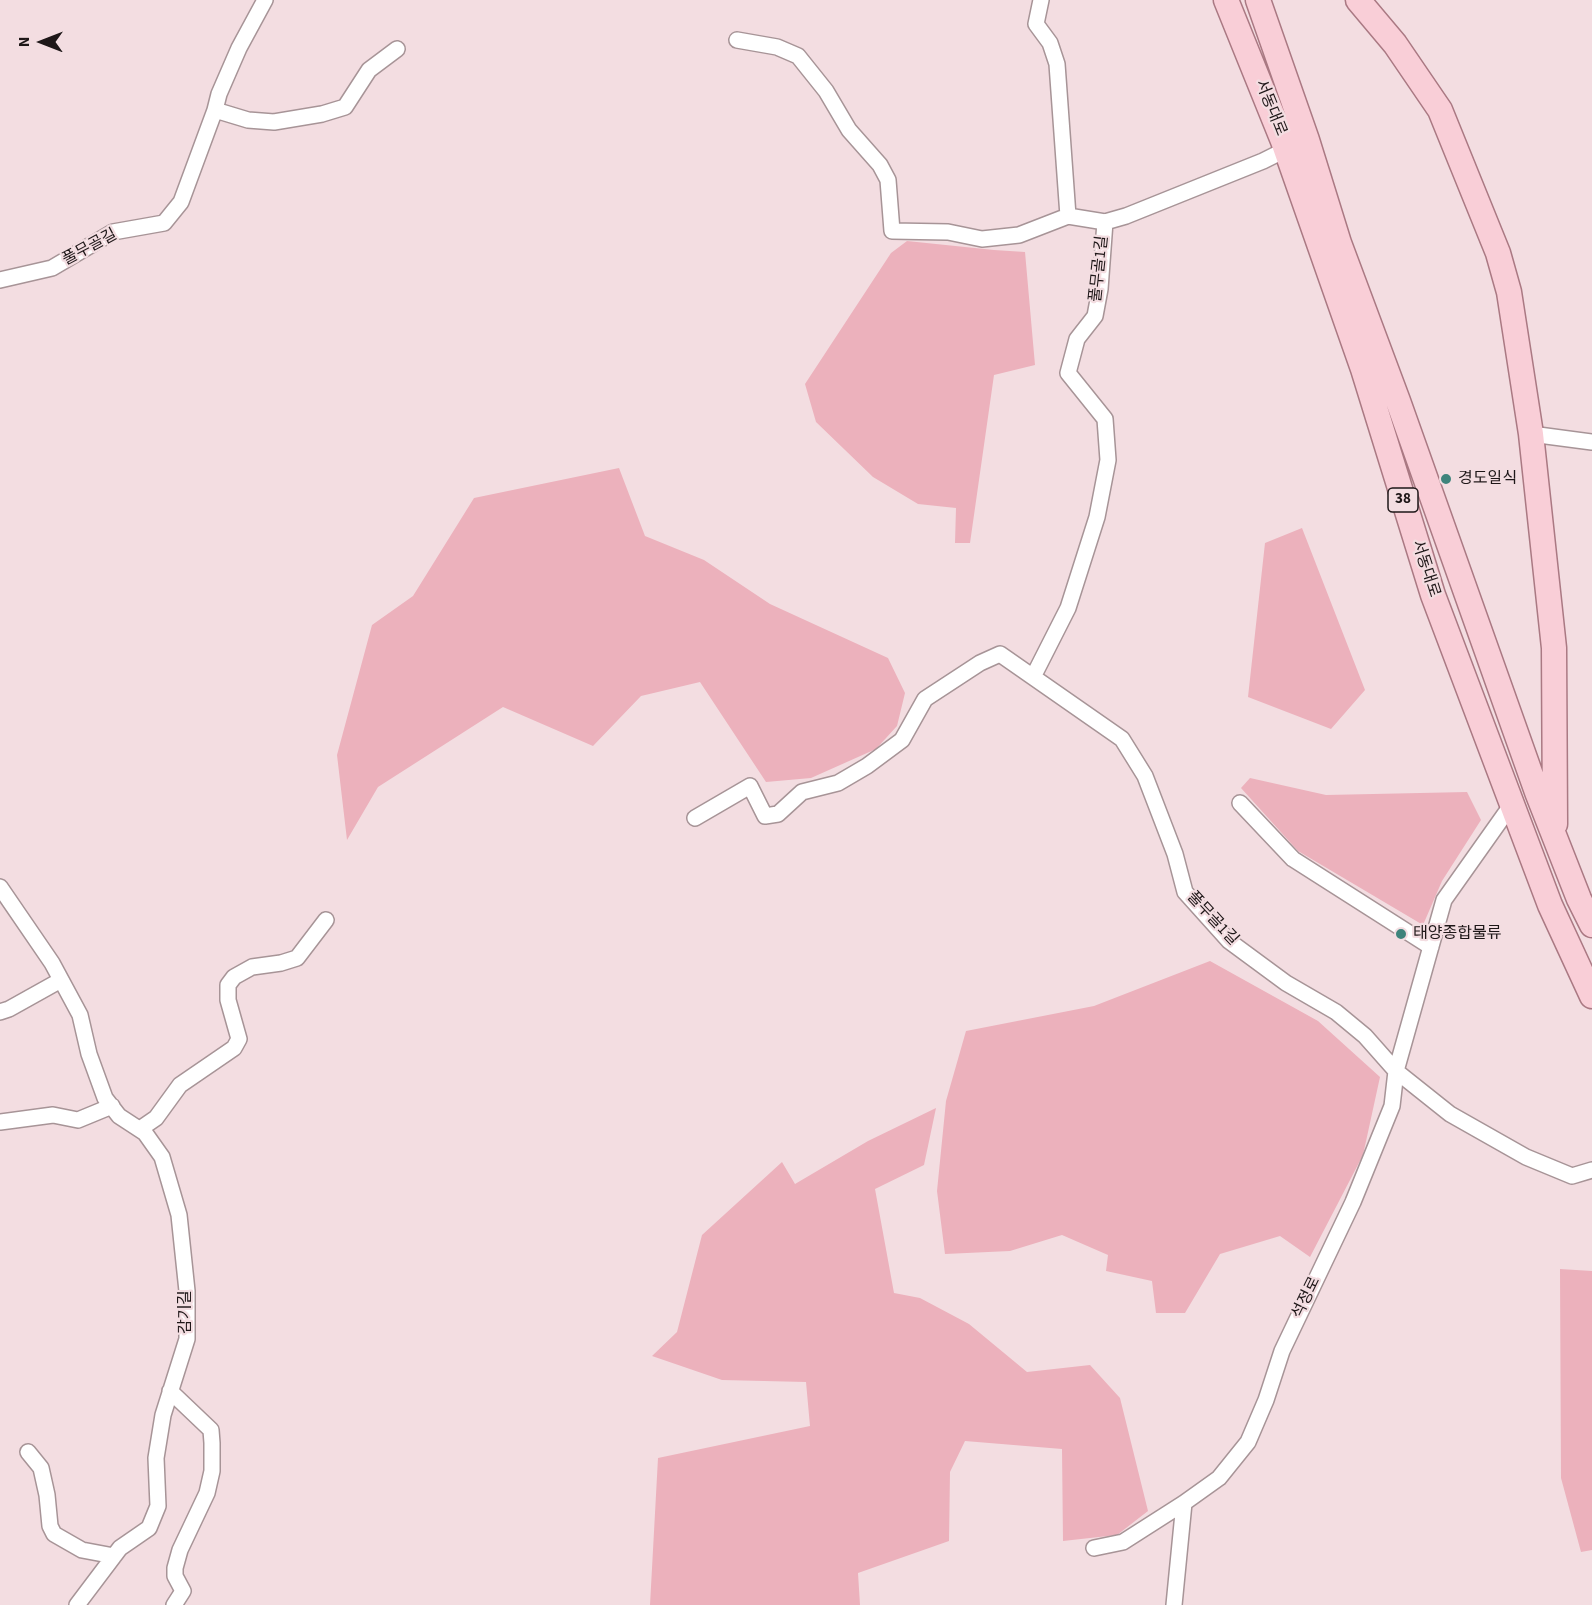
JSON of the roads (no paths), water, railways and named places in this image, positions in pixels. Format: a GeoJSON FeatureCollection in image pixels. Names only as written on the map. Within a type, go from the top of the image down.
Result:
{"type":"FeatureCollection","features":[{"type":"Feature","properties":{"kind":"main road","name":"서동대로"},"geometry":{"type":"LineString","coordinates":[[1226,0],[1297,145],[1339,243],[1398,401],[1537,792],[1592,926]]}},
{"type":"Feature","properties":{"kind":"main road","name":"서동대로"},"geometry":{"type":"LineString","coordinates":[[1258,0],[1297,145],[1433,595],[1550,905],[1592,996]]}},
{"type":"Feature","properties":{"kind":"main road","name":"서동대로"},"geometry":{"type":"LineString","coordinates":[[1358,0],[1395,44],[1440,110],[1498,253],[1509,292],[1531,434],[1554,648],[1555,839]]}},
{"type":"Feature","properties":{"kind":"street","name":"풀무골길"},"geometry":{"type":"LineString","coordinates":[[0,280],[52,268],[113,232],[164,223],[181,202],[219,94],[239,48],[265,0]]}},
{"type":"Feature","properties":{"kind":"street"},"geometry":{"type":"LineString","coordinates":[[737,40],[777,47],[798,56],[826,91],[849,130],[880,165],[888,180],[892,231],[948,232],[982,239],[1019,235],[1068,216],[1057,64],[1050,43],[1036,24],[1041,0]]}},
{"type":"Feature","properties":{"kind":"street"},"geometry":{"type":"LineString","coordinates":[[215,110],[248,120],[274,122],[322,114],[345,107],[369,70],[397,49]]}},
{"type":"Feature","properties":{"kind":"street","name":"풀무골1길"},"geometry":{"type":"LineString","coordinates":[[1068,216],[1105,222],[1126,216],[1297,145]]}},
{"type":"Feature","properties":{"kind":"street","name":"풀무골1길"},"geometry":{"type":"LineString","coordinates":[[1033,677],[1068,608],[1097,517],[1108,460],[1105,419],[1068,373],[1077,339],[1095,316],[1100,289],[1105,222]]}},
{"type":"Feature","properties":{"kind":"street"},"geometry":{"type":"LineString","coordinates":[[1531,434],[1592,442]]}},
{"type":"Feature","properties":{"kind":"street","name":"풀무골1길"},"geometry":{"type":"LineString","coordinates":[[694,818],[750,786],[765,816],[778,814],[802,792],[838,783],[867,766],[902,740],[925,699],[980,663],[1000,654],[1122,739],[1145,776],[1175,854],[1185,892],[1229,941],[1286,983],[1336,1012],[1365,1036],[1396,1071],[1450,1114],[1526,1157],[1572,1176],[1592,1170]]}},
{"type":"Feature","properties":{"kind":"street"},"geometry":{"type":"LineString","coordinates":[[1240,803],[1293,859],[1431,947]]}},
{"type":"Feature","properties":{"kind":"street"},"geometry":{"type":"LineString","coordinates":[[1396,1071],[1444,900],[1512,804]]}},
{"type":"Feature","properties":{"kind":"street","name":"감기길"},"geometry":{"type":"LineString","coordinates":[[0,887],[46,954],[80,1015],[89,1054],[105,1098],[119,1116],[145,1132],[162,1157],[179,1215],[187,1291],[187,1339],[163,1415],[156,1458],[158,1506],[149,1528],[120,1548],[77,1605]]}},
{"type":"Feature","properties":{"kind":"street"},"geometry":{"type":"LineString","coordinates":[[140,1130],[156,1118],[180,1085],[234,1048],[239,1039],[228,1000],[228,986],[234,977],[252,967],[297,958],[326,920]]}},
{"type":"Feature","properties":{"kind":"street"},"geometry":{"type":"LineString","coordinates":[[0,1012],[61,980]]}},
{"type":"Feature","properties":{"kind":"street","name":"석정로"},"geometry":{"type":"LineString","coordinates":[[1094,1548],[1123,1542],[1184,1503],[1219,1478],[1248,1442],[1266,1400],[1282,1351],[1353,1202],[1392,1106],[1396,1071]]}},
{"type":"Feature","properties":{"kind":"street"},"geometry":{"type":"LineString","coordinates":[[0,1122],[53,1115],[78,1120],[112,1106]]}},
{"type":"Feature","properties":{"kind":"street"},"geometry":{"type":"LineString","coordinates":[[171,1391],[211,1430],[213,1443],[213,1471],[207,1493],[180,1550],[175,1568],[175,1576],[183,1591],[174,1605]]}},
{"type":"Feature","properties":{"kind":"street"},"geometry":{"type":"LineString","coordinates":[[28,1452],[41,1468],[50,1526],[54,1534],[82,1550],[114,1556]]}},
{"type":"Feature","properties":{"kind":"street"},"geometry":{"type":"LineString","coordinates":[[1174,1605],[1184,1503]]}},
{"type":"Feature","properties":{"kind":"place","name":"경도일식"},"geometry":{"type":"Point","coordinates":[1446,479]}},
{"type":"Feature","properties":{"kind":"place","name":"태양종합물류"},"geometry":{"type":"Point","coordinates":[1401,934]}}]}
